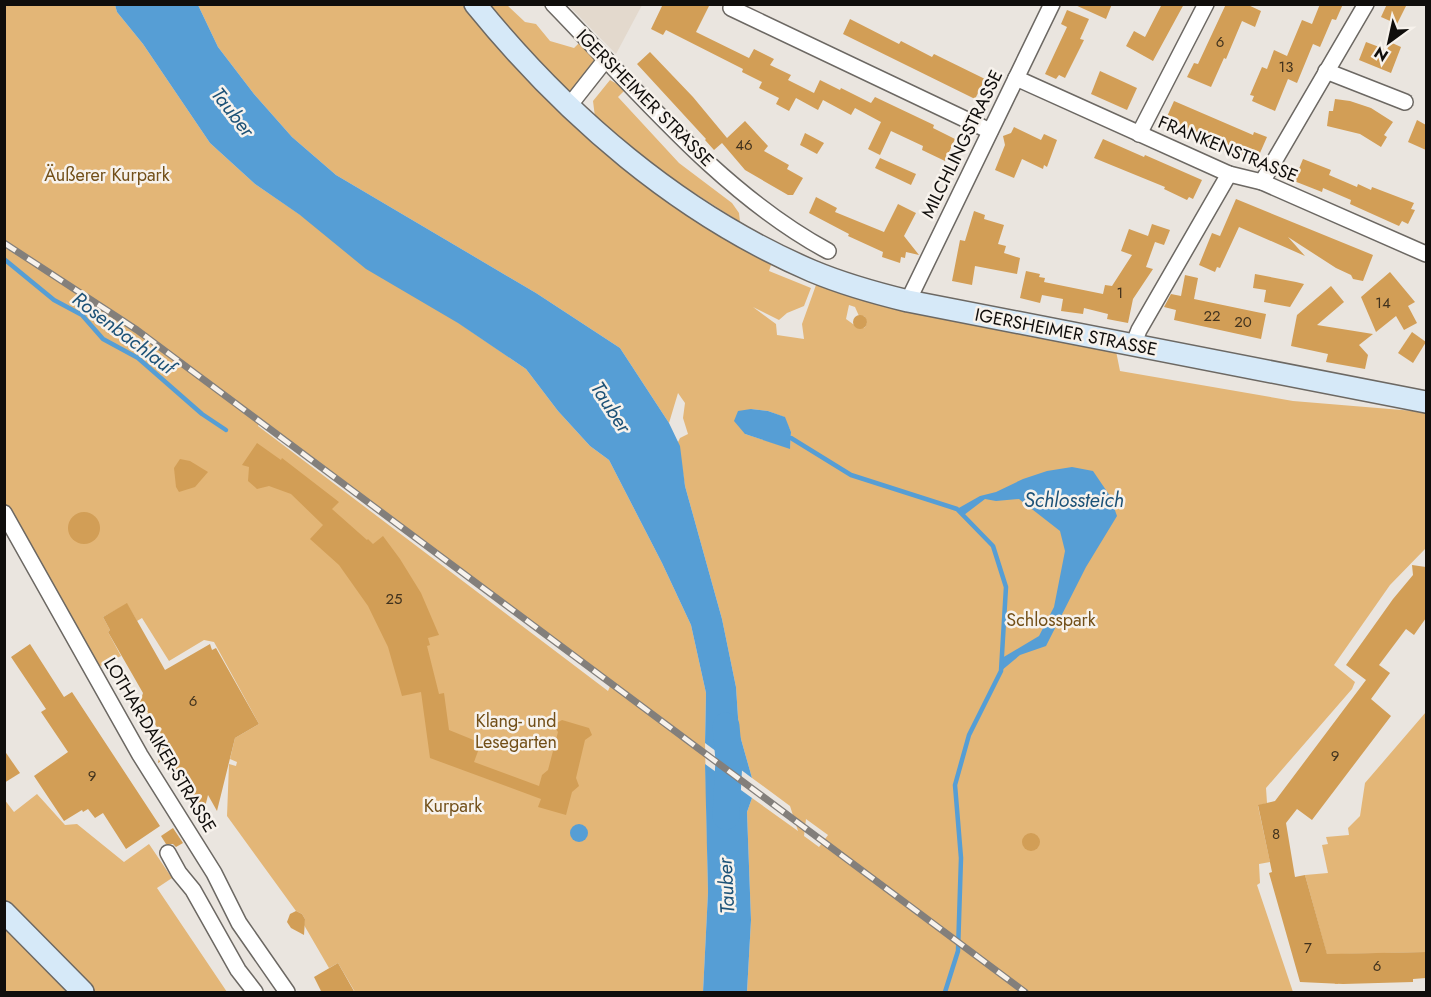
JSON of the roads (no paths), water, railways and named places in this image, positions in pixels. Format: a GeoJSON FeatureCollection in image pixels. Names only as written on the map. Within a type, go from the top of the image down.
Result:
{"type":"FeatureCollection","features":[{"type":"Feature","properties":{"kind":"street","name":"IGERSHEIMER STRASSE"},"geometry":{"type":"LineString","coordinates":[[475,4],[495,29],[599,136],[674,194],[719,224],[813,271],[860,288],[908,301],[1426,402]]}},
{"type":"Feature","properties":{"kind":"street","name":"IGERSHEIMER STRASSE"},"geometry":{"type":"LineString","coordinates":[[553,4],[682,138],[737,189],[805,238],[828,251]]}},
{"type":"Feature","properties":{"kind":"street","name":"MILCHLINGSTRASSE"},"geometry":{"type":"LineString","coordinates":[[908,301],[1052,4]]}},
{"type":"Feature","properties":{"kind":"street"},"geometry":{"type":"LineString","coordinates":[[1139,134],[1206,4]]}},
{"type":"Feature","properties":{"kind":"street"},"geometry":{"type":"LineString","coordinates":[[1262,182],[1366,4]]}},
{"type":"Feature","properties":{"kind":"street"},"geometry":{"type":"LineString","coordinates":[[731,8],[990,131]]}},
{"type":"Feature","properties":{"kind":"street"},"geometry":{"type":"LineString","coordinates":[[569,106],[606,58]]}},
{"type":"Feature","properties":{"kind":"street"},"geometry":{"type":"LineString","coordinates":[[1326,71],[1405,102]]}},
{"type":"Feature","properties":{"kind":"street","name":"FRANKENSTRASSE"},"geometry":{"type":"LineString","coordinates":[[1016,78],[1229,174],[1262,182],[1426,254]]}},
{"type":"Feature","properties":{"kind":"street"},"geometry":{"type":"LineString","coordinates":[[1133,345],[1138,330],[1229,174]]}},
{"type":"Feature","properties":{"kind":"street","name":"LOTHAR-DAIKER-STRASSE"},"geometry":{"type":"LineString","coordinates":[[4,513],[140,755],[214,873],[239,923],[288,993]]}},
{"type":"Feature","properties":{"kind":"street"},"geometry":{"type":"LineString","coordinates":[[168,853],[179,873],[193,890],[238,970],[255,993]]}},
{"type":"Feature","properties":{"kind":"street"},"geometry":{"type":"LineString","coordinates":[[4,912],[83,993]]}},
{"type":"Feature","properties":{"kind":"water"},"geometry":{"type":"Polygon","coordinates":[[[115,5],[198,5],[218,47],[254,94],[292,137],[336,175],[536,293],[620,348],[669,423],[680,446],[685,486],[722,619],[736,687],[739,732],[752,778],[705,743],[706,693],[691,625],[609,460],[590,446],[558,411],[526,369],[458,323],[366,269],[300,215],[255,184],[210,143],[143,44],[117,12],[115,5]]]}},
{"type":"Feature","properties":{"kind":"water"},"geometry":{"type":"Polygon","coordinates":[[[751,409],[768,411],[785,417],[791,432],[790,449],[745,434],[734,421],[738,411],[751,409]]]}},
{"type":"Feature","properties":{"kind":"water","name":"Schlossteich"},"geometry":{"type":"Polygon","coordinates":[[[1072,467],[1093,471],[1110,496],[1117,516],[1086,567],[1046,646],[1020,655],[1001,671],[1002,658],[1039,636],[1054,607],[1065,551],[1060,531],[1019,499],[996,501],[985,499],[964,515],[957,509],[980,496],[996,492],[1023,479],[1047,471],[1072,467]]]}},
{"type":"Feature","properties":{"kind":"water"},"geometry":{"type":"Polygon","coordinates":[[[705,764],[752,798],[747,812],[751,920],[747,992],[703,992],[708,892],[705,764]]]}},
{"type":"Feature","properties":{"kind":"water"},"geometry":{"type":"Polygon","coordinates":[[[579,824],[585,827],[588,833],[585,839],[579,842],[573,839],[570,833],[573,827],[579,824]]]}},
{"type":"Feature","properties":{"kind":"waterway","name":"Rosenbachlauf"},"geometry":{"type":"LineString","coordinates":[[4,259],[54,300],[82,315],[103,339],[138,358],[202,414],[226,430]]}},
{"type":"Feature","properties":{"kind":"waterway"},"geometry":{"type":"LineString","coordinates":[[791,438],[851,475],[957,509],[993,546],[1006,587],[1001,671],[969,735],[955,785],[961,858],[958,951],[945,992]]}},
{"type":"Feature","properties":{"kind":"waterway","name":"Tauber"},"geometry":{"type":"LineString","coordinates":[[726,726],[729,760],[726,816]]}},
{"type":"Feature","properties":{"kind":"railway"},"geometry":{"type":"LineString","coordinates":[[4,243],[137,330],[1025,992]]}},
{"type":"Feature","properties":{"kind":"park label","name":"Äußerer Kurpark"},"geometry":{"type":"Point","coordinates":[107,175]}},
{"type":"Feature","properties":{"kind":"park label","name":"Schlosspark"},"geometry":{"type":"Point","coordinates":[1051,620]}},
{"type":"Feature","properties":{"kind":"park label","name":"Klang- und Lesegarten"},"geometry":{"type":"Point","coordinates":[516,731]}},
{"type":"Feature","properties":{"kind":"park label","name":"Kurpark"},"geometry":{"type":"Point","coordinates":[453,806]}}]}
